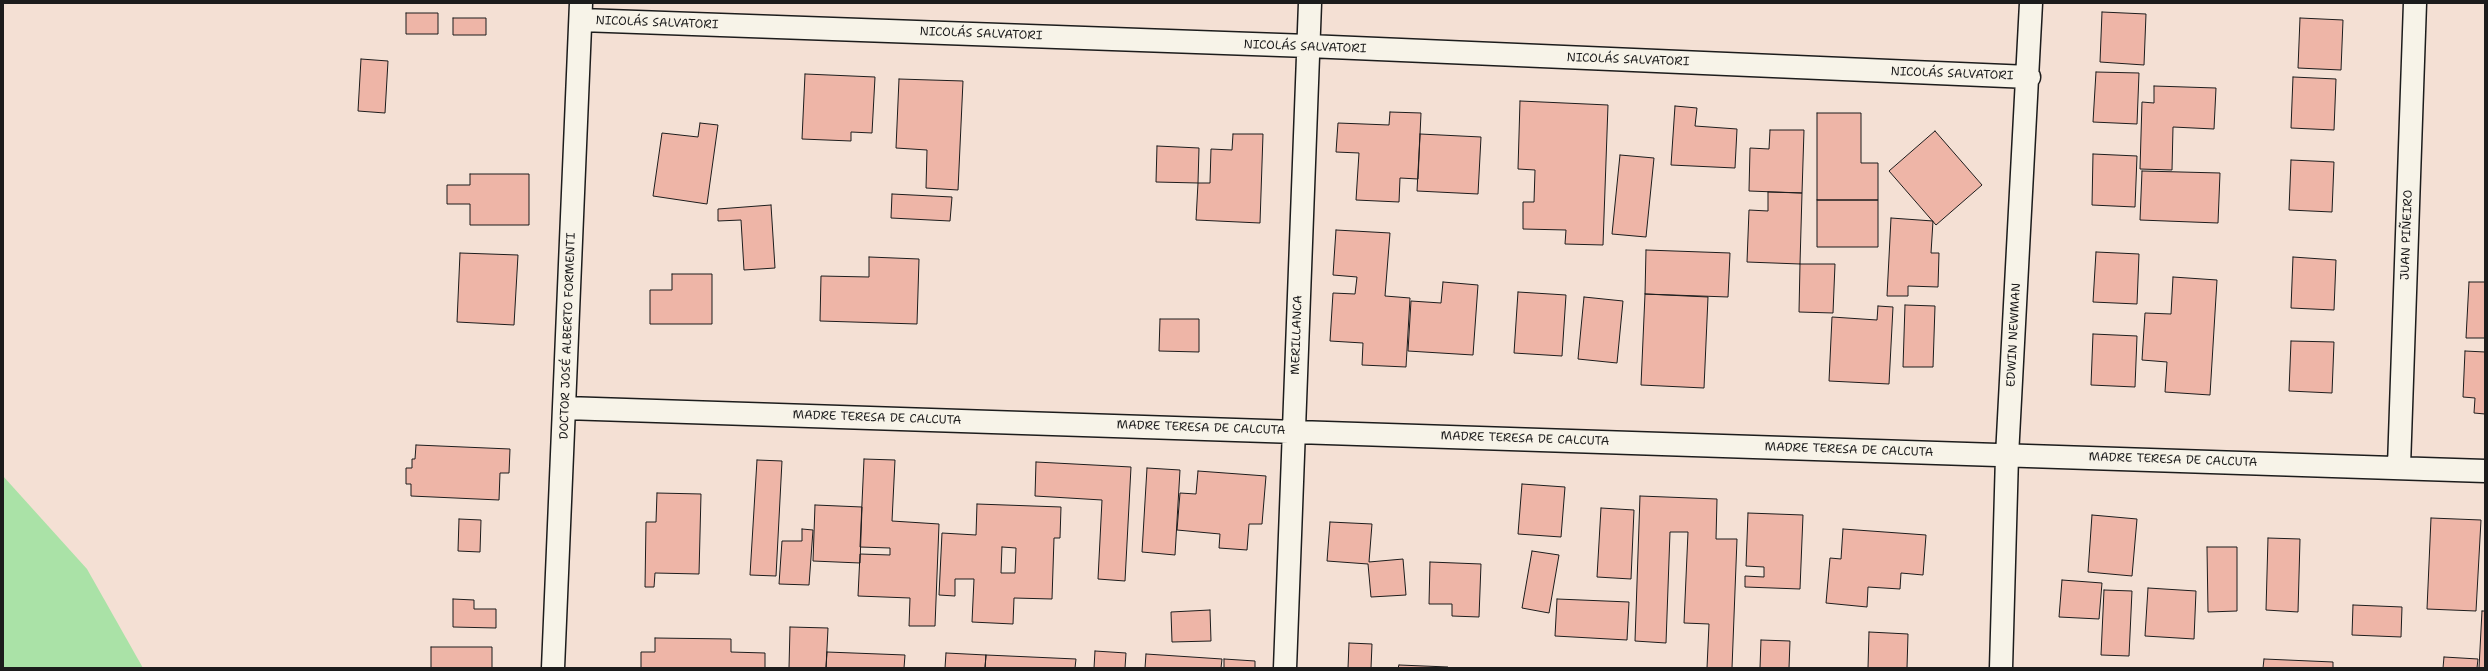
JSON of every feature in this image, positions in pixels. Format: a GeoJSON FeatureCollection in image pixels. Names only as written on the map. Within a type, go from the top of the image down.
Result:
{"type":"FeatureCollection","features":[{"type":"Feature","properties":{"kind":"street","name":"MERILLANCA"},"geometry":{"type":"LineString","coordinates":[[1285,668],[1310,3]]}},
{"type":"Feature","properties":{"kind":"street","name":"EDWIN NEWMAN"},"geometry":{"type":"LineString","coordinates":[[2001,668],[2007,456],[2032,3]]}},
{"type":"Feature","properties":{"kind":"street","name":"JUAN PIÑEIRO"},"geometry":{"type":"LineString","coordinates":[[2399,466],[2415,3]]}},
{"type":"Feature","properties":{"kind":"street","name":"NICOLÁS SALVATORI"},"geometry":{"type":"LineString","coordinates":[[581,11],[1308,46],[2029,77]]}},
{"type":"Feature","properties":{"kind":"street","name":"DOCTOR JOSÉ ALBERTO FORMENTI"},"geometry":{"type":"LineString","coordinates":[[554,668],[581,11]]}},
{"type":"Feature","properties":{"kind":"street","name":"MADRE TERESA DE CALCUTA"},"geometry":{"type":"LineString","coordinates":[[565,408],[1293,431],[2007,456],[2399,466],[2485,470]]}},
{"type":"Feature","properties":{"kind":"green space"},"geometry":{"type":"Polygon","coordinates":[[[3,476],[87,569],[143,668],[3,668],[3,476]]]}},
{"type":"Feature","properties":{"kind":"building"},"geometry":{"type":"Polygon","coordinates":[[[2102,12],[2146,14],[2144,65],[2100,62],[2102,12]]]}},
{"type":"Feature","properties":{"kind":"building"},"geometry":{"type":"Polygon","coordinates":[[[406,13],[438,13],[438,34],[406,34],[406,13]]]}},
{"type":"Feature","properties":{"kind":"building"},"geometry":{"type":"Polygon","coordinates":[[[453,18],[486,18],[486,35],[453,35],[453,18]]]}},
{"type":"Feature","properties":{"kind":"building"},"geometry":{"type":"Polygon","coordinates":[[[2300,18],[2343,20],[2341,70],[2298,68],[2300,18]]]}},
{"type":"Feature","properties":{"kind":"building"},"geometry":{"type":"Polygon","coordinates":[[[361,59],[388,61],[385,113],[358,111],[361,59]]]}},
{"type":"Feature","properties":{"kind":"building"},"geometry":{"type":"Polygon","coordinates":[[[2096,72],[2139,73],[2137,124],[2093,122],[2096,72]]]}},
{"type":"Feature","properties":{"kind":"building"},"geometry":{"type":"Polygon","coordinates":[[[805,74],[875,77],[872,133],[851,132],[851,141],[802,139],[805,74]]]}},
{"type":"Feature","properties":{"kind":"building"},"geometry":{"type":"Polygon","coordinates":[[[2293,77],[2336,79],[2334,130],[2291,128],[2293,77]]]}},
{"type":"Feature","properties":{"kind":"building"},"geometry":{"type":"Polygon","coordinates":[[[899,79],[963,81],[958,190],[926,188],[927,150],[896,148],[899,79]]]}},
{"type":"Feature","properties":{"kind":"building"},"geometry":{"type":"Polygon","coordinates":[[[2154,86],[2216,88],[2214,129],[2173,127],[2172,170],[2140,169],[2142,102],[2154,103],[2154,86]]]}},
{"type":"Feature","properties":{"kind":"building"},"geometry":{"type":"Polygon","coordinates":[[[1520,101],[1608,105],[1603,245],[1565,244],[1566,230],[1523,229],[1523,202],[1534,202],[1535,170],[1518,169],[1520,101]]]}},
{"type":"Feature","properties":{"kind":"building"},"geometry":{"type":"Polygon","coordinates":[[[1675,106],[1697,108],[1695,126],[1737,129],[1735,168],[1671,165],[1675,106]]]}},
{"type":"Feature","properties":{"kind":"building"},"geometry":{"type":"Polygon","coordinates":[[[1390,112],[1421,113],[1418,179],[1400,178],[1399,202],[1356,200],[1359,153],[1336,152],[1338,123],[1389,125],[1390,112]]]}},
{"type":"Feature","properties":{"kind":"building"},"geometry":{"type":"Polygon","coordinates":[[[1817,113],[1861,113],[1861,163],[1878,163],[1878,200],[1817,200],[1817,113]]]}},
{"type":"Feature","properties":{"kind":"building"},"geometry":{"type":"Polygon","coordinates":[[[700,123],[718,125],[707,204],[653,196],[662,133],[698,137],[700,123]]]}},
{"type":"Feature","properties":{"kind":"building"},"geometry":{"type":"Polygon","coordinates":[[[1770,130],[1804,130],[1802,193],[1749,191],[1750,148],[1769,149],[1770,130]]]}},
{"type":"Feature","properties":{"kind":"building"},"geometry":{"type":"Polygon","coordinates":[[[1935,131],[1982,185],[1936,225],[1889,171],[1935,131]]]}},
{"type":"Feature","properties":{"kind":"building"},"geometry":{"type":"Polygon","coordinates":[[[1233,134],[1263,134],[1260,223],[1196,220],[1198,183],[1210,183],[1211,149],[1232,150],[1233,134]]]}},
{"type":"Feature","properties":{"kind":"building"},"geometry":{"type":"Polygon","coordinates":[[[1420,134],[1481,137],[1478,194],[1417,191],[1420,134]]]}},
{"type":"Feature","properties":{"kind":"building"},"geometry":{"type":"Polygon","coordinates":[[[1157,146],[1199,148],[1198,183],[1156,182],[1157,146]]]}},
{"type":"Feature","properties":{"kind":"building"},"geometry":{"type":"Polygon","coordinates":[[[2093,154],[2137,156],[2135,207],[2092,205],[2093,154]]]}},
{"type":"Feature","properties":{"kind":"building"},"geometry":{"type":"Polygon","coordinates":[[[1620,155],[1654,158],[1646,237],[1612,234],[1620,155]]]}},
{"type":"Feature","properties":{"kind":"building"},"geometry":{"type":"Polygon","coordinates":[[[2291,160],[2334,162],[2332,212],[2289,210],[2291,160]]]}},
{"type":"Feature","properties":{"kind":"building"},"geometry":{"type":"Polygon","coordinates":[[[2142,171],[2220,173],[2218,223],[2140,220],[2142,171]]]}},
{"type":"Feature","properties":{"kind":"building"},"geometry":{"type":"Polygon","coordinates":[[[470,174],[529,174],[529,225],[470,225],[470,204],[447,204],[447,185],[470,185],[470,174]]]}},
{"type":"Feature","properties":{"kind":"building"},"geometry":{"type":"Polygon","coordinates":[[[1768,192],[1802,193],[1800,264],[1747,262],[1749,210],[1768,211],[1768,192]]]}},
{"type":"Feature","properties":{"kind":"building"},"geometry":{"type":"Polygon","coordinates":[[[892,194],[952,197],[950,221],[891,218],[892,194]]]}},
{"type":"Feature","properties":{"kind":"building"},"geometry":{"type":"Polygon","coordinates":[[[1817,200],[1878,200],[1878,247],[1817,247],[1817,200]]]}},
{"type":"Feature","properties":{"kind":"building"},"geometry":{"type":"Polygon","coordinates":[[[771,205],[775,268],[744,270],[741,220],[718,221],[718,209],[771,205]]]}},
{"type":"Feature","properties":{"kind":"building"},"geometry":{"type":"Polygon","coordinates":[[[1891,218],[1933,221],[1931,253],[1939,253],[1938,287],[1908,286],[1908,296],[1887,296],[1891,218]]]}},
{"type":"Feature","properties":{"kind":"building"},"geometry":{"type":"Polygon","coordinates":[[[1336,230],[1390,233],[1385,296],[1410,298],[1406,367],[1362,365],[1363,343],[1330,341],[1333,293],[1355,294],[1357,277],[1333,275],[1336,230]]]}},
{"type":"Feature","properties":{"kind":"building"},"geometry":{"type":"Polygon","coordinates":[[[1646,250],[1730,253],[1728,297],[1645,294],[1646,250]]]}},
{"type":"Feature","properties":{"kind":"building"},"geometry":{"type":"Polygon","coordinates":[[[2096,252],[2139,254],[2137,304],[2093,302],[2096,252]]]}},
{"type":"Feature","properties":{"kind":"building"},"geometry":{"type":"Polygon","coordinates":[[[460,253],[518,255],[514,325],[457,322],[460,253]]]}},
{"type":"Feature","properties":{"kind":"building"},"geometry":{"type":"Polygon","coordinates":[[[869,257],[919,259],[917,324],[820,321],[821,276],[869,277],[869,257]]]}},
{"type":"Feature","properties":{"kind":"building"},"geometry":{"type":"Polygon","coordinates":[[[2293,257],[2336,260],[2334,310],[2291,308],[2293,257]]]}},
{"type":"Feature","properties":{"kind":"building"},"geometry":{"type":"Polygon","coordinates":[[[1800,264],[1835,264],[1833,313],[1799,312],[1800,264]]]}},
{"type":"Feature","properties":{"kind":"building"},"geometry":{"type":"Polygon","coordinates":[[[672,274],[712,274],[712,324],[650,324],[650,290],[672,290],[672,274]]]}},
{"type":"Feature","properties":{"kind":"building"},"geometry":{"type":"Polygon","coordinates":[[[2173,277],[2217,280],[2210,395],[2165,392],[2167,362],[2142,360],[2145,313],[2171,314],[2173,277]]]}},
{"type":"Feature","properties":{"kind":"building"},"geometry":{"type":"Polygon","coordinates":[[[1443,282],[1478,285],[1473,355],[1408,351],[1411,301],[1441,303],[1443,282]]]}},
{"type":"Feature","properties":{"kind":"building"},"geometry":{"type":"Polygon","coordinates":[[[2469,282],[2485,282],[2485,338],[2466,338],[2469,282]]]}},
{"type":"Feature","properties":{"kind":"building"},"geometry":{"type":"Polygon","coordinates":[[[1518,292],[1566,295],[1562,356],[1514,353],[1518,292]]]}},
{"type":"Feature","properties":{"kind":"building"},"geometry":{"type":"Polygon","coordinates":[[[1645,294],[1708,297],[1704,388],[1641,385],[1645,294]]]}},
{"type":"Feature","properties":{"kind":"building"},"geometry":{"type":"Polygon","coordinates":[[[1584,297],[1623,301],[1617,363],[1578,359],[1584,297]]]}},
{"type":"Feature","properties":{"kind":"building"},"geometry":{"type":"Polygon","coordinates":[[[1905,305],[1935,306],[1933,367],[1903,367],[1905,305]]]}},
{"type":"Feature","properties":{"kind":"building"},"geometry":{"type":"Polygon","coordinates":[[[1878,306],[1893,307],[1889,384],[1829,381],[1832,317],[1877,320],[1878,306]]]}},
{"type":"Feature","properties":{"kind":"building"},"geometry":{"type":"Polygon","coordinates":[[[1160,319],[1199,319],[1199,352],[1159,351],[1160,319]]]}},
{"type":"Feature","properties":{"kind":"building"},"geometry":{"type":"Polygon","coordinates":[[[2093,334],[2137,336],[2135,387],[2091,385],[2093,334]]]}},
{"type":"Feature","properties":{"kind":"building"},"geometry":{"type":"Polygon","coordinates":[[[2291,341],[2334,342],[2332,393],[2289,391],[2291,341]]]}},
{"type":"Feature","properties":{"kind":"building"},"geometry":{"type":"Polygon","coordinates":[[[2465,351],[2485,352],[2485,414],[2474,413],[2475,398],[2463,397],[2465,351]]]}},
{"type":"Feature","properties":{"kind":"building"},"geometry":{"type":"Polygon","coordinates":[[[416,445],[510,449],[509,473],[500,473],[499,500],[411,496],[411,484],[406,484],[406,468],[412,468],[412,459],[415,459],[416,445]]]}},
{"type":"Feature","properties":{"kind":"building"},"geometry":{"type":"Polygon","coordinates":[[[864,459],[895,460],[892,521],[939,524],[935,626],[909,626],[910,598],[858,596],[860,554],[890,555],[890,548],[860,547],[864,459]]]}},
{"type":"Feature","properties":{"kind":"building"},"geometry":{"type":"Polygon","coordinates":[[[757,460],[782,461],[776,576],[750,575],[757,460]]]}},
{"type":"Feature","properties":{"kind":"building"},"geometry":{"type":"Polygon","coordinates":[[[1036,462],[1131,467],[1125,581],[1098,579],[1102,500],[1035,496],[1036,462]]]}},
{"type":"Feature","properties":{"kind":"building"},"geometry":{"type":"Polygon","coordinates":[[[1147,468],[1180,470],[1175,555],[1142,552],[1147,468]]]}},
{"type":"Feature","properties":{"kind":"building"},"geometry":{"type":"Polygon","coordinates":[[[1198,471],[1266,476],[1262,524],[1249,524],[1247,550],[1219,548],[1220,534],[1177,530],[1180,493],[1196,494],[1198,471]]]}},
{"type":"Feature","properties":{"kind":"building"},"geometry":{"type":"Polygon","coordinates":[[[1522,484],[1565,487],[1561,537],[1518,534],[1522,484]]]}},
{"type":"Feature","properties":{"kind":"building"},"geometry":{"type":"Polygon","coordinates":[[[657,493],[701,494],[699,574],[655,573],[654,587],[645,587],[646,522],[656,522],[657,493]]]}},
{"type":"Feature","properties":{"kind":"building"},"geometry":{"type":"Polygon","coordinates":[[[1640,496],[1717,499],[1716,539],[1737,539],[1732,668],[1707,668],[1709,624],[1684,623],[1688,532],[1670,532],[1666,643],[1635,641],[1640,496]]]}},
{"type":"Feature","properties":{"kind":"building"},"geometry":{"type":"Polygon","coordinates":[[[977,504],[1061,507],[1060,538],[1054,538],[1052,599],[1014,598],[1013,624],[972,622],[974,579],[955,579],[955,596],[939,595],[942,533],[976,535],[977,504]],[[1002,547],[1001,573],[1015,573],[1016,548],[1002,547]]]}},
{"type":"Feature","properties":{"kind":"building"},"geometry":{"type":"Polygon","coordinates":[[[815,505],[862,507],[860,563],[813,561],[815,505]]]}},
{"type":"Feature","properties":{"kind":"building"},"geometry":{"type":"Polygon","coordinates":[[[1601,508],[1634,510],[1631,579],[1597,577],[1601,508]]]}},
{"type":"Feature","properties":{"kind":"building"},"geometry":{"type":"Polygon","coordinates":[[[1748,513],[1803,515],[1800,589],[1745,587],[1745,576],[1764,577],[1764,567],[1746,566],[1748,513]]]}},
{"type":"Feature","properties":{"kind":"building"},"geometry":{"type":"Polygon","coordinates":[[[2092,515],[2137,519],[2132,576],[2088,572],[2092,515]]]}},
{"type":"Feature","properties":{"kind":"building"},"geometry":{"type":"Polygon","coordinates":[[[2431,518],[2481,520],[2476,611],[2427,609],[2431,518]]]}},
{"type":"Feature","properties":{"kind":"building"},"geometry":{"type":"Polygon","coordinates":[[[459,519],[481,520],[480,552],[458,551],[459,519]]]}},
{"type":"Feature","properties":{"kind":"building"},"geometry":{"type":"Polygon","coordinates":[[[1330,522],[1372,524],[1369,562],[1403,559],[1406,595],[1371,597],[1368,564],[1327,561],[1330,522]]]}},
{"type":"Feature","properties":{"kind":"building"},"geometry":{"type":"Polygon","coordinates":[[[802,529],[813,530],[809,585],[779,584],[782,541],[802,541],[802,529]]]}},
{"type":"Feature","properties":{"kind":"building"},"geometry":{"type":"Polygon","coordinates":[[[1843,529],[1926,535],[1923,575],[1901,573],[1900,589],[1868,587],[1867,607],[1826,603],[1830,558],[1841,559],[1843,529]]]}},
{"type":"Feature","properties":{"kind":"building"},"geometry":{"type":"Polygon","coordinates":[[[2268,538],[2300,539],[2298,612],[2266,610],[2268,538]]]}},
{"type":"Feature","properties":{"kind":"building"},"geometry":{"type":"Polygon","coordinates":[[[2207,547],[2237,547],[2237,611],[2208,612],[2207,547]]]}},
{"type":"Feature","properties":{"kind":"building"},"geometry":{"type":"Polygon","coordinates":[[[1532,551],[1559,555],[1549,613],[1522,608],[1532,551]]]}},
{"type":"Feature","properties":{"kind":"building"},"geometry":{"type":"Polygon","coordinates":[[[1430,562],[1481,564],[1479,617],[1452,616],[1452,604],[1429,604],[1430,562]]]}},
{"type":"Feature","properties":{"kind":"building"},"geometry":{"type":"Polygon","coordinates":[[[2062,580],[2102,583],[2099,619],[2059,617],[2062,580]]]}},
{"type":"Feature","properties":{"kind":"building"},"geometry":{"type":"Polygon","coordinates":[[[2148,588],[2196,591],[2194,639],[2145,636],[2148,588]]]}},
{"type":"Feature","properties":{"kind":"building"},"geometry":{"type":"Polygon","coordinates":[[[2104,590],[2132,591],[2129,656],[2101,655],[2104,590]]]}},
{"type":"Feature","properties":{"kind":"building"},"geometry":{"type":"Polygon","coordinates":[[[453,599],[474,600],[474,609],[496,609],[496,628],[453,627],[453,599]]]}},
{"type":"Feature","properties":{"kind":"building"},"geometry":{"type":"Polygon","coordinates":[[[1557,599],[1629,602],[1627,640],[1555,636],[1557,599]]]}},
{"type":"Feature","properties":{"kind":"building"},"geometry":{"type":"Polygon","coordinates":[[[2353,605],[2402,607],[2401,637],[2352,635],[2353,605]]]}},
{"type":"Feature","properties":{"kind":"building"},"geometry":{"type":"Polygon","coordinates":[[[1210,610],[1211,641],[1172,642],[1171,612],[1210,610]]]}},
{"type":"Feature","properties":{"kind":"building"},"geometry":{"type":"Polygon","coordinates":[[[2482,611],[2485,611],[2485,668],[2479,668],[2482,611]]]}},
{"type":"Feature","properties":{"kind":"building"},"geometry":{"type":"Polygon","coordinates":[[[790,627],[828,628],[826,668],[789,668],[790,627]]]}},
{"type":"Feature","properties":{"kind":"building"},"geometry":{"type":"Polygon","coordinates":[[[1869,632],[1908,634],[1907,668],[1868,668],[1869,632]]]}},
{"type":"Feature","properties":{"kind":"building"},"geometry":{"type":"Polygon","coordinates":[[[655,638],[731,639],[731,652],[765,653],[765,668],[641,668],[641,652],[655,652],[655,638]]]}},
{"type":"Feature","properties":{"kind":"building"},"geometry":{"type":"Polygon","coordinates":[[[1761,640],[1790,641],[1789,668],[1760,668],[1761,640]]]}},
{"type":"Feature","properties":{"kind":"building"},"geometry":{"type":"Polygon","coordinates":[[[1349,643],[1372,644],[1371,668],[1348,668],[1349,643]]]}},
{"type":"Feature","properties":{"kind":"building"},"geometry":{"type":"Polygon","coordinates":[[[431,647],[492,647],[492,668],[431,668],[431,647]]]}},
{"type":"Feature","properties":{"kind":"building"},"geometry":{"type":"Polygon","coordinates":[[[1095,651],[1126,653],[1125,668],[1094,668],[1095,651]]]}},
{"type":"Feature","properties":{"kind":"building"},"geometry":{"type":"Polygon","coordinates":[[[827,652],[905,655],[904,668],[826,668],[827,652]]]}},
{"type":"Feature","properties":{"kind":"building"},"geometry":{"type":"Polygon","coordinates":[[[946,653],[986,655],[985,668],[945,668],[946,653]]]}},
{"type":"Feature","properties":{"kind":"building"},"geometry":{"type":"Polygon","coordinates":[[[1146,654],[1222,659],[1221,668],[1145,668],[1146,654]]]}},
{"type":"Feature","properties":{"kind":"building"},"geometry":{"type":"Polygon","coordinates":[[[986,655],[1076,659],[1075,668],[985,668],[986,655]]]}},
{"type":"Feature","properties":{"kind":"building"},"geometry":{"type":"Polygon","coordinates":[[[2444,657],[2478,659],[2477,668],[2443,668],[2444,657]]]}},
{"type":"Feature","properties":{"kind":"building"},"geometry":{"type":"Polygon","coordinates":[[[1224,659],[1255,661],[1255,668],[1224,668],[1224,659]]]}},
{"type":"Feature","properties":{"kind":"building"},"geometry":{"type":"Polygon","coordinates":[[[2264,659],[2333,662],[2333,668],[2263,668],[2264,659]]]}},
{"type":"Feature","properties":{"kind":"building"},"geometry":{"type":"Polygon","coordinates":[[[1399,665],[1448,667],[1448,668],[1398,668],[1399,665]]]}}]}
